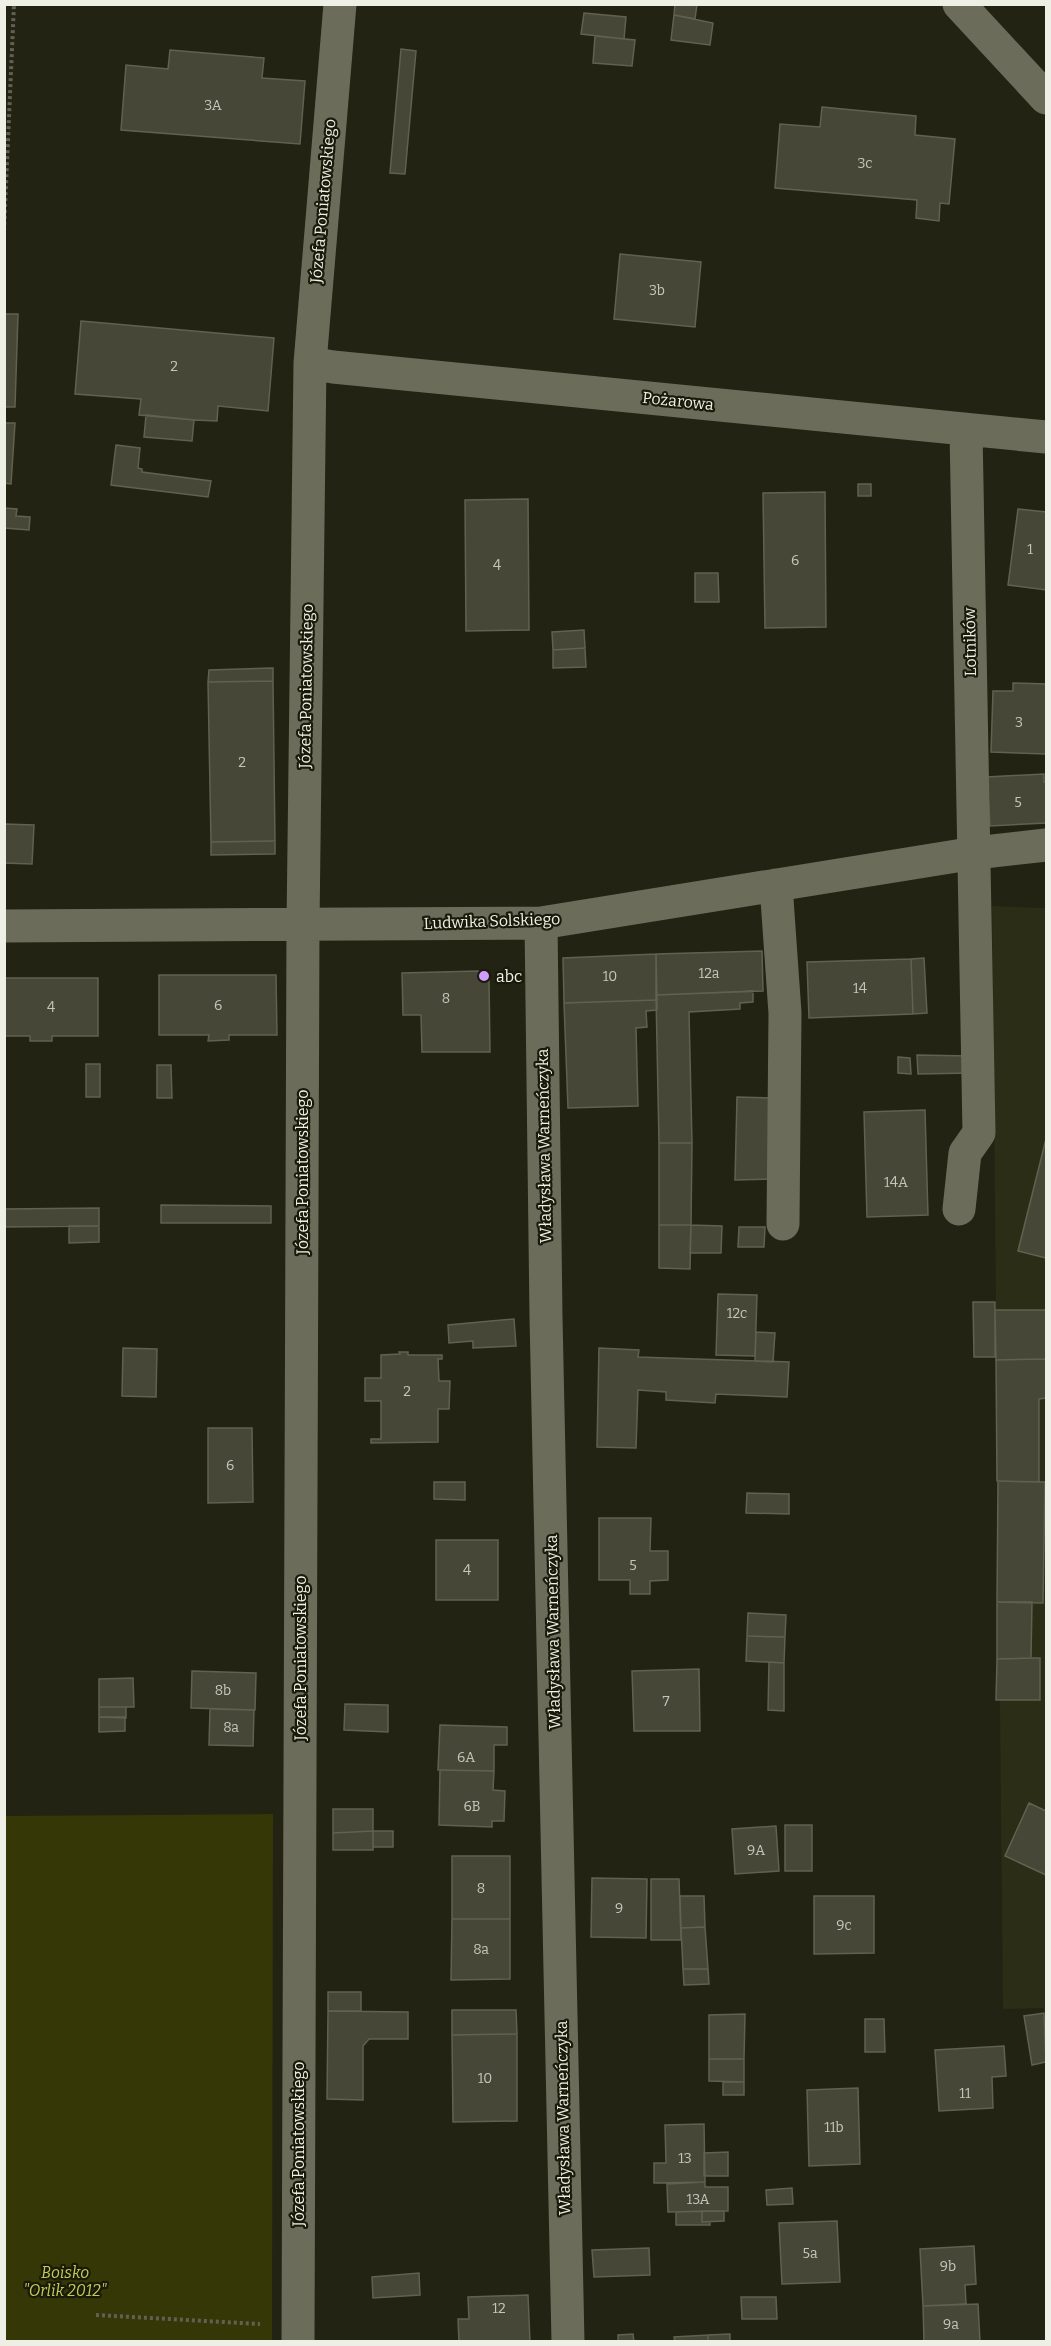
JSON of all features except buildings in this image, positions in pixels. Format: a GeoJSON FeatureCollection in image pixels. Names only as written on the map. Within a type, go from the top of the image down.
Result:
{"type":"FeatureCollection","features":[{"type":"Feature","properties":{"kind":"street","name":"Józefa Poniatowskiego"},"geometry":{"type":"LineString","coordinates":[[298,2342],[303,925],[310,363],[340,4]]}},
{"type":"Feature","properties":{"kind":"street"},"geometry":{"type":"LineString","coordinates":[[959,4],[1047,98]]}},
{"type":"Feature","properties":{"kind":"street","name":"Pożarowa"},"geometry":{"type":"LineString","coordinates":[[310,363],[1047,437]]}},
{"type":"Feature","properties":{"kind":"street","name":"Lotników"},"geometry":{"type":"LineString","coordinates":[[959,1209],[965,1153],[979,1133],[966,430]]}},
{"type":"Feature","properties":{"kind":"street","name":"Ludwika Solskiego"},"geometry":{"type":"LineString","coordinates":[[4,926],[541,923],[975,853],[1047,845]]}},
{"type":"Feature","properties":{"kind":"street"},"geometry":{"type":"LineString","coordinates":[[776,885],[785,1013],[783,1224]]}},
{"type":"Feature","properties":{"kind":"street","name":"Władysława Warneńczyka"},"geometry":{"type":"LineString","coordinates":[[541,923],[546,1317],[568,2342]]}},
{"type":"Feature","properties":{"kind":"path"},"geometry":{"type":"LineString","coordinates":[[4,231],[14,4]]}},
{"type":"Feature","properties":{"kind":"path"},"geometry":{"type":"LineString","coordinates":[[96,2315],[256,2324]]}},
{"type":"Feature","properties":{"kind":"shaded area"},"geometry":{"type":"Polygon","coordinates":[[[992,906],[1046,908],[1046,2022],[1044,2008],[1003,2009],[992,906]]]}},
{"type":"Feature","properties":{"kind":"green space","name":"Boisko \"Orlik 2012\""},"geometry":{"type":"Polygon","coordinates":[[[273,1814],[272,2341],[5,2341],[5,1816],[273,1814]]]}},
{"type":"Feature","properties":{"kind":"place","name":"abc"},"geometry":{"type":"Point","coordinates":[484,976]}}]}
